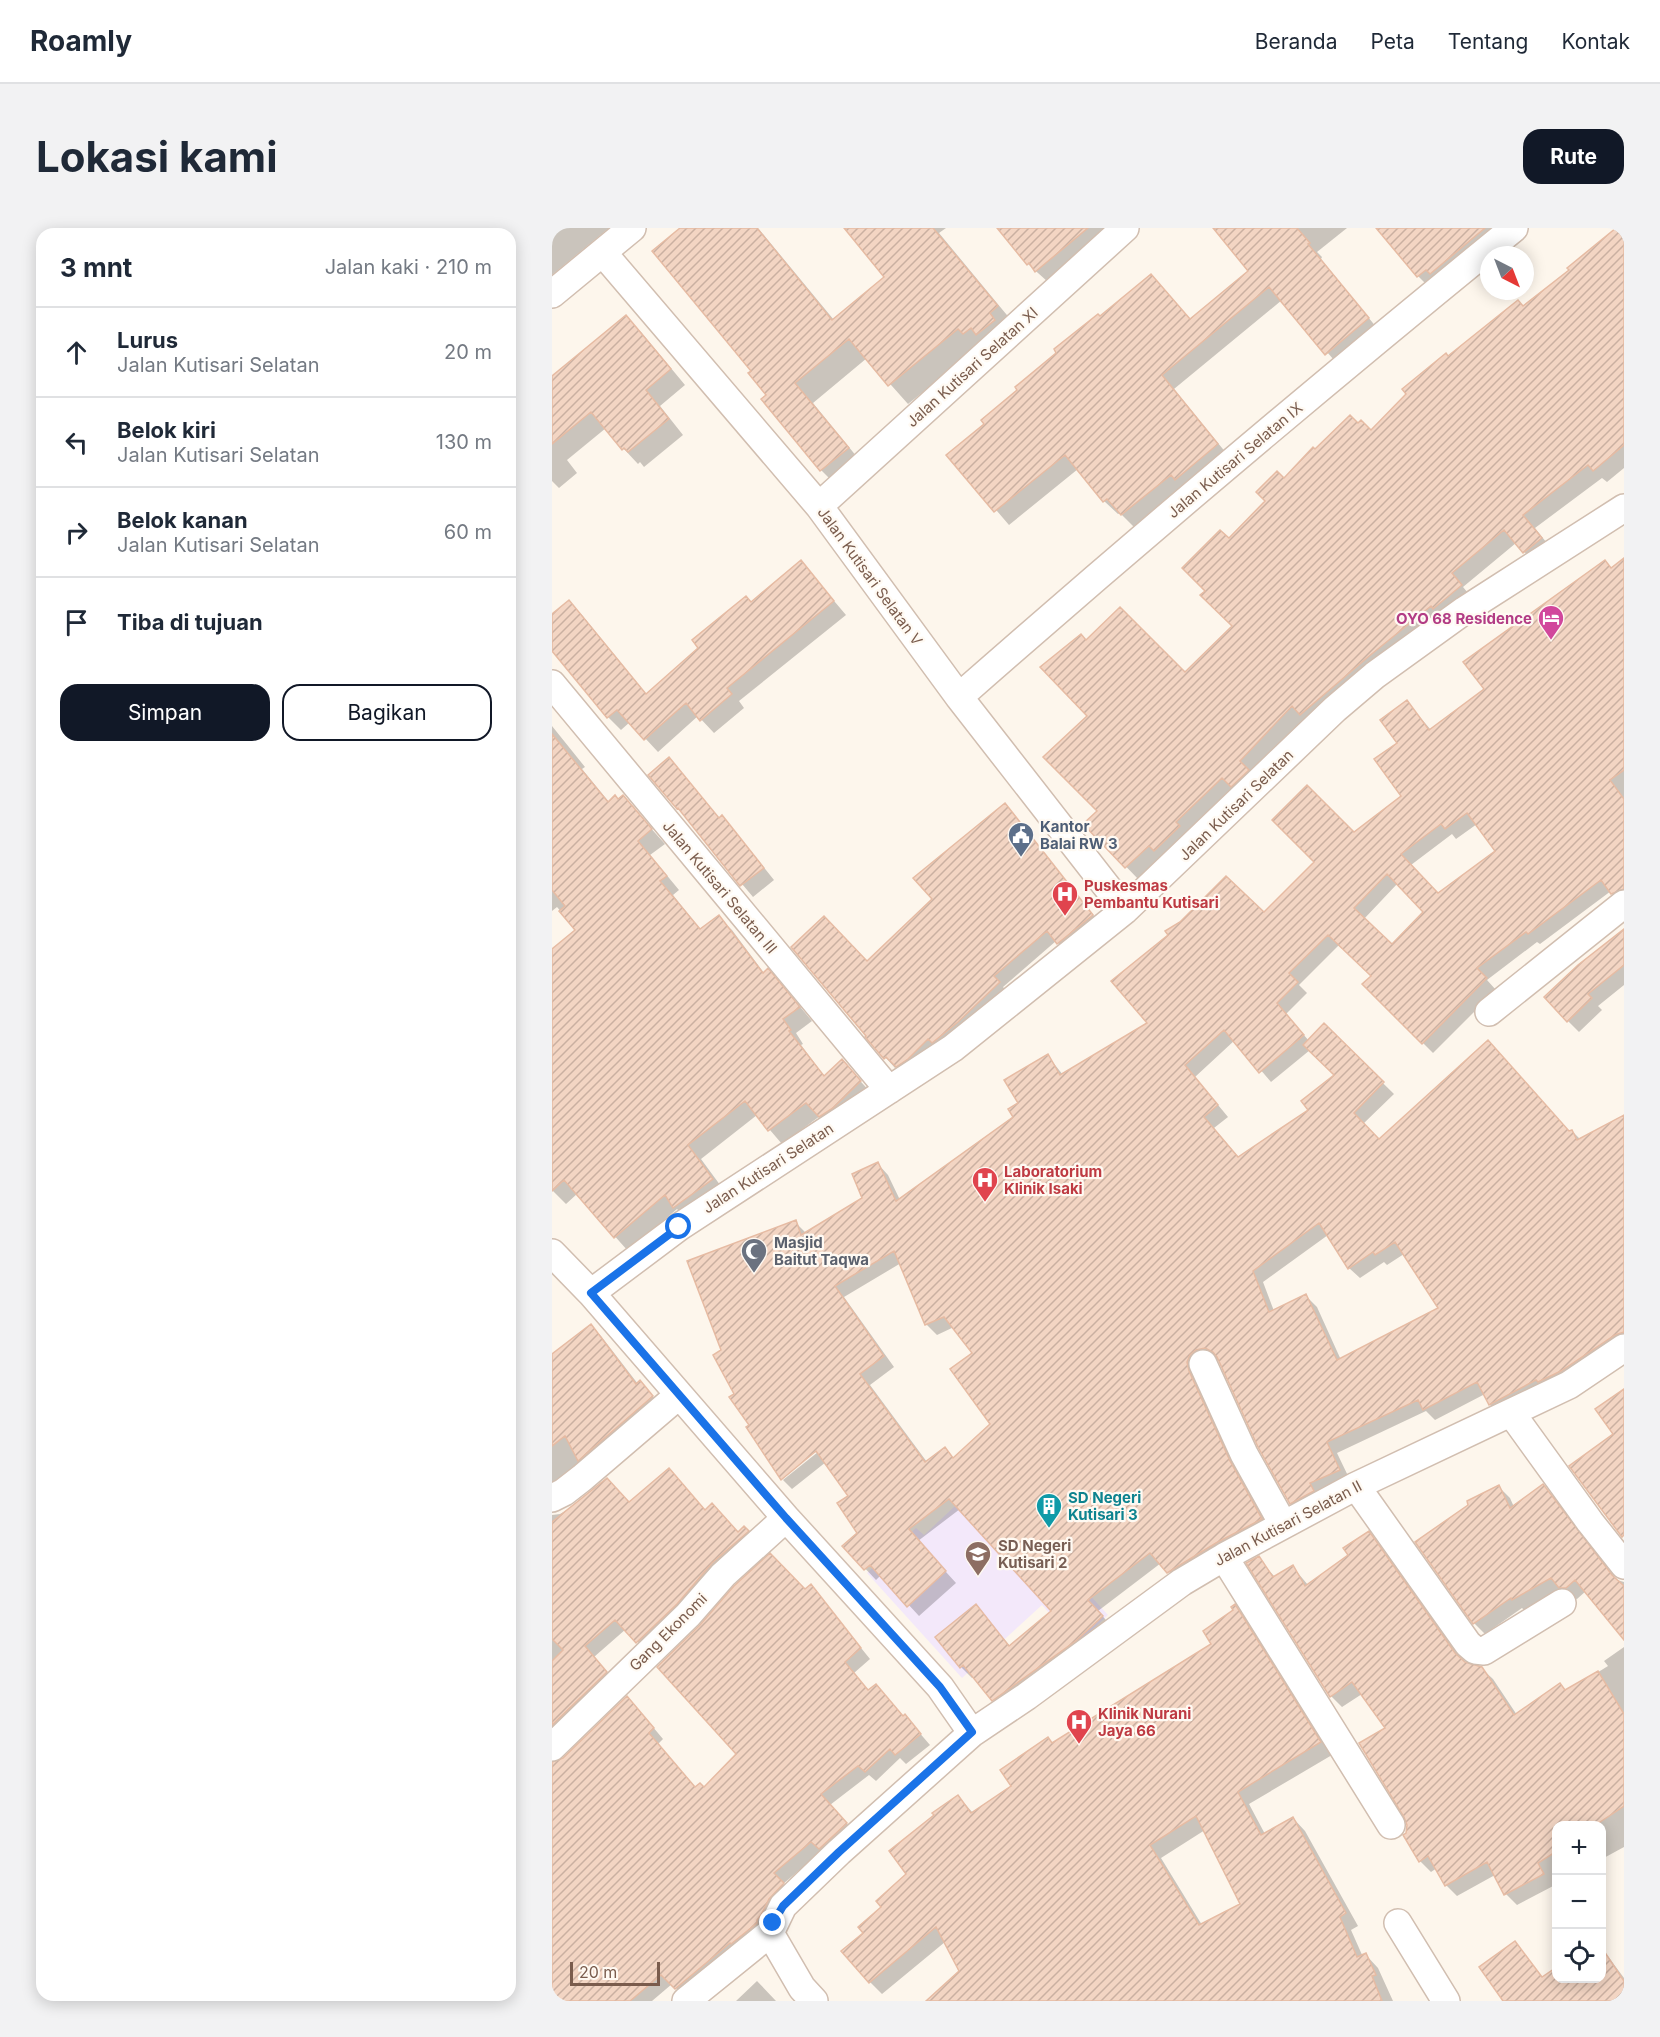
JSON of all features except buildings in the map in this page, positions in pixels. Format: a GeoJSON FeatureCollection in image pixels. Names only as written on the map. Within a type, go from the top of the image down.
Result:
{"type":"FeatureCollection","features":[{"type":"Feature","properties":{"kind":"street"},"geometry":{"type":"LineString","coordinates":[[552,294],[632,228]]}},
{"type":"Feature","properties":{"kind":"street","name":"Jalan Kutisari Selatan XI"},"geometry":{"type":"LineString","coordinates":[[819,506],[1125,228]]}},
{"type":"Feature","properties":{"kind":"street","name":"Jalan Kutisari Selatan IX"},"geometry":{"type":"LineString","coordinates":[[959,697],[1333,376],[1514,228]]}},
{"type":"Feature","properties":{"kind":"street","name":"Jalan Kutisari Selatan V"},"geometry":{"type":"LineString","coordinates":[[603,253],[819,506],[959,697],[1125,910]]}},
{"type":"Feature","properties":{"kind":"street","name":"Jalan Kutisari Selatan"},"geometry":{"type":"LineString","coordinates":[[591,1293],[679,1227],[953,1048],[1125,910],[1335,709],[1375,675],[1465,610],[1624,508]]}},
{"type":"Feature","properties":{"kind":"street","name":"Jalan Kutisari Selatan III"},"geometry":{"type":"LineString","coordinates":[[552,684],[889,1090]]}},
{"type":"Feature","properties":{"kind":"street"},"geometry":{"type":"LineString","coordinates":[[1489,1012],[1624,904]]}},
{"type":"Feature","properties":{"kind":"street"},"geometry":{"type":"LineString","coordinates":[[552,1253],[591,1293],[786,1518],[940,1687],[972,1732],[783,1906],[770,1933],[687,2001]]}},
{"type":"Feature","properties":{"kind":"street","name":"Jalan Kutisari Selatan II"},"geometry":{"type":"LineString","coordinates":[[972,1732],[1027,1696],[1182,1582],[1224,1557],[1356,1486],[1569,1385],[1624,1348]]}},
{"type":"Feature","properties":{"kind":"street"},"geometry":{"type":"LineString","coordinates":[[1203,1364],[1244,1454],[1282,1524]]}},
{"type":"Feature","properties":{"kind":"street"},"geometry":{"type":"LineString","coordinates":[[552,1498],[582,1478],[679,1395]]}},
{"type":"Feature","properties":{"kind":"street"},"geometry":{"type":"LineString","coordinates":[[1512,1413],[1576,1503],[1624,1565]]}},
{"type":"Feature","properties":{"kind":"street"},"geometry":{"type":"LineString","coordinates":[[1356,1486],[1468,1644],[1475,1650],[1484,1651],[1562,1603]]}},
{"type":"Feature","properties":{"kind":"street","name":"Gang Ekonomi"},"geometry":{"type":"LineString","coordinates":[[552,1747],[688,1615],[723,1575],[786,1518]]}},
{"type":"Feature","properties":{"kind":"street"},"geometry":{"type":"LineString","coordinates":[[1224,1557],[1391,1825]]}},
{"type":"Feature","properties":{"kind":"street"},"geometry":{"type":"LineString","coordinates":[[1398,1923],[1446,2001]]}},
{"type":"Feature","properties":{"kind":"street"},"geometry":{"type":"LineString","coordinates":[[770,1933],[802,1988],[814,2001]]}},
{"type":"Feature","properties":{"kind":"shaded area","name":"SD Negeri Kutisari 2"},"geometry":{"type":"Polygon","coordinates":[[[984,1479],[1108,1615],[1077,1644],[1042,1605],[962,1678],[867,1573],[916,1528],[924,1535],[984,1479]]]}},
{"type":"Feature","properties":{"kind":"place","name":"OYO 68 Residence"},"geometry":{"type":"Point","coordinates":[1551,641]}},
{"type":"Feature","properties":{"kind":"place","name":"Kantor Balai RW 3"},"geometry":{"type":"Point","coordinates":[1021,858]}},
{"type":"Feature","properties":{"kind":"place","name":"Puskesmas Pembantu Kutisari"},"geometry":{"type":"Point","coordinates":[1065,917]}},
{"type":"Feature","properties":{"kind":"place","name":"Laboratorium Klinik Isaki"},"geometry":{"type":"Point","coordinates":[985,1203]}},
{"type":"Feature","properties":{"kind":"place","name":"Masjid Baitut Taqwa"},"geometry":{"type":"Point","coordinates":[754,1274]}},
{"type":"Feature","properties":{"kind":"place","name":"SD Negeri Kutisari 3"},"geometry":{"type":"Point","coordinates":[1049,1529]}},
{"type":"Feature","properties":{"kind":"place","name":"SD Negeri Kutisari 2"},"geometry":{"type":"Point","coordinates":[978,1577]}},
{"type":"Feature","properties":{"kind":"place","name":"Klinik Nurani Jaya 66"},"geometry":{"type":"Point","coordinates":[1079,1745]}},
{"type":"Feature","properties":{"kind":"route"},"geometry":{"type":"LineString","coordinates":[[679,1227],[591,1293],[786,1518],[940,1687],[972,1732],[839,1852],[783,1906],[773,1923]]}}]}
